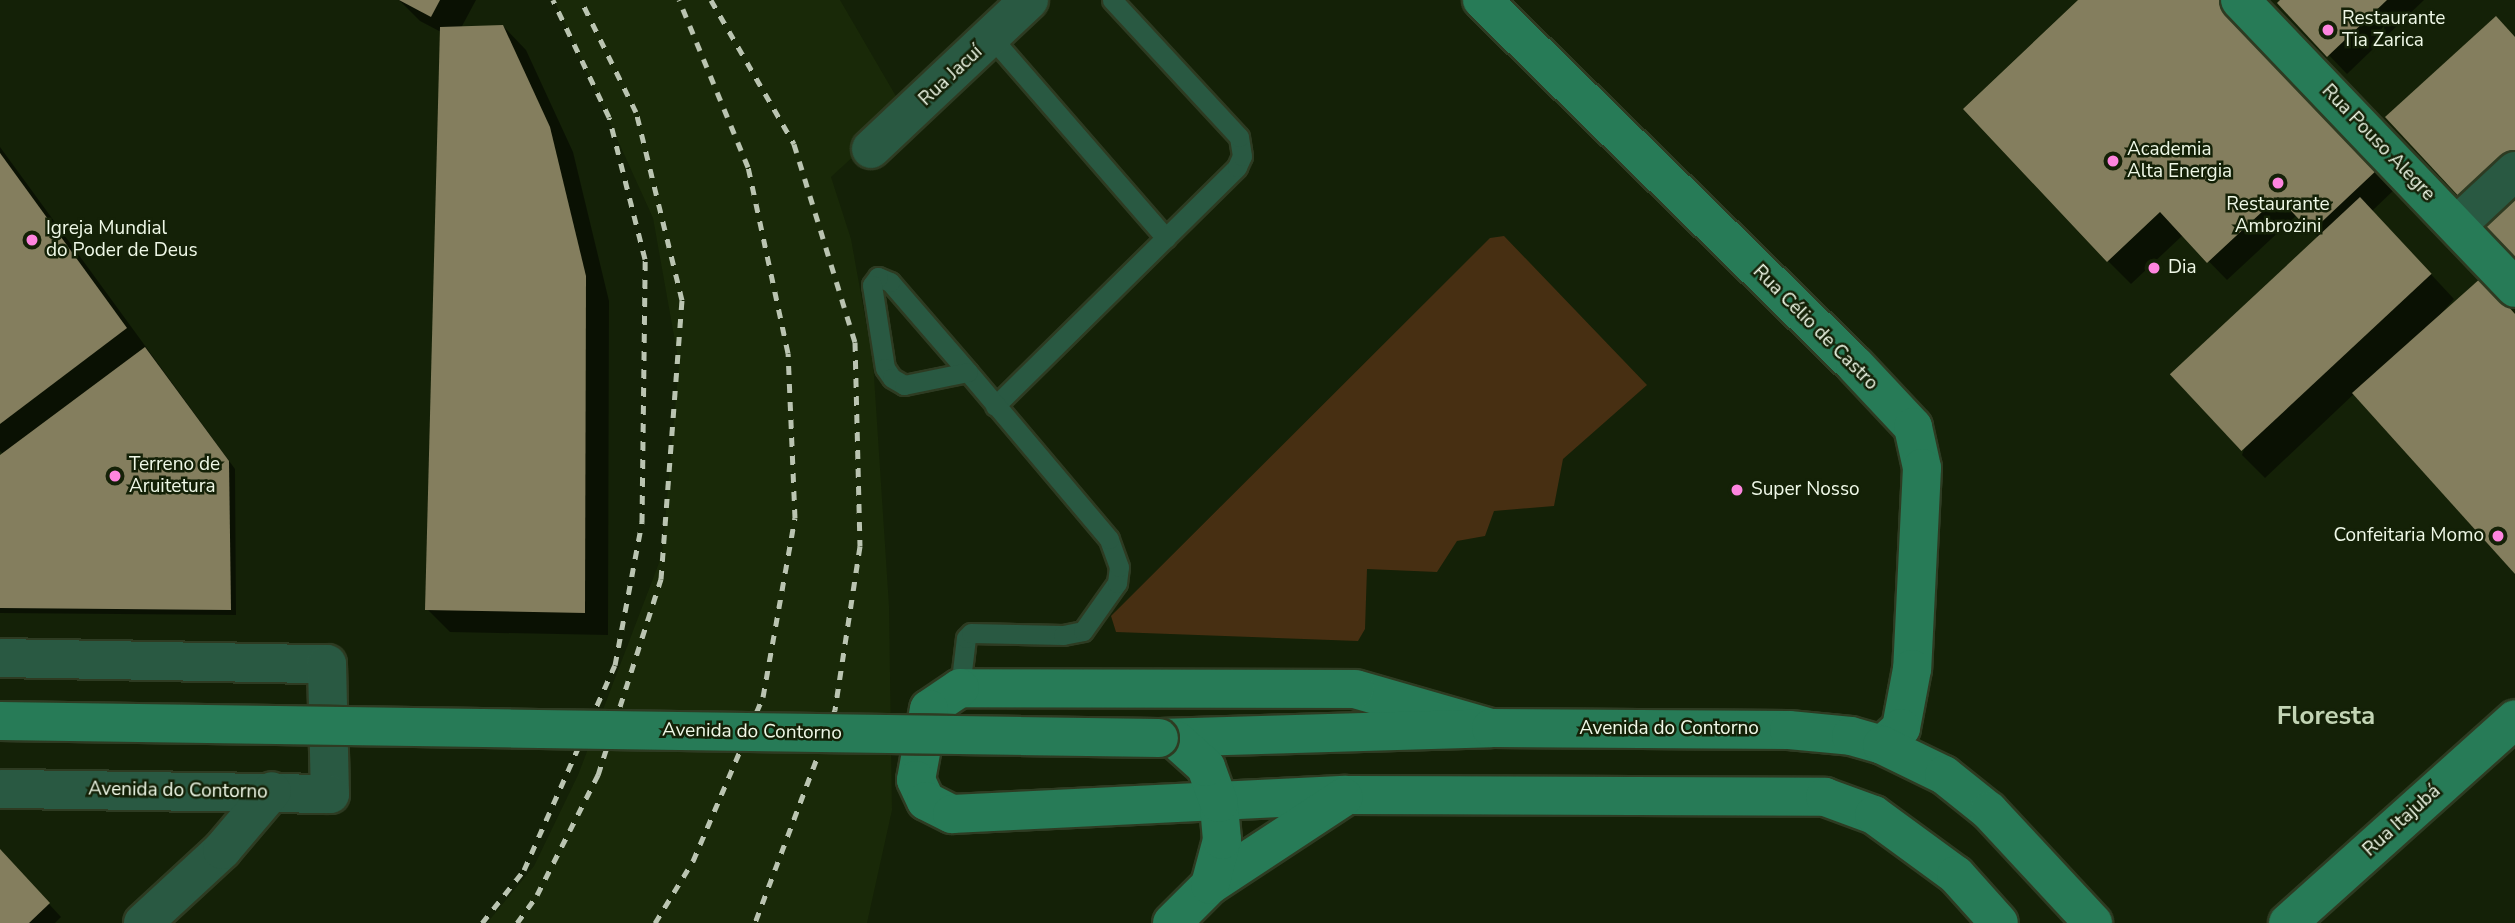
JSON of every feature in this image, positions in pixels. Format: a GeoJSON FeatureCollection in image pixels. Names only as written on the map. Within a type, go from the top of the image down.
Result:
{"type":"FeatureCollection","features":[{"type":"Feature","properties":{"kind":"main road","name":"Rua Célio de Castro"},"geometry":{"type":"LineString","coordinates":[[1482,0],[1855,365],[1913,428],[1922,468],[1912,669],[1901,728],[1882,745]]}},
{"type":"Feature","properties":{"kind":"main road","name":"Rua Pouso Alegre"},"geometry":{"type":"LineString","coordinates":[[2240,0],[2515,288]]}},
{"type":"Feature","properties":{"kind":"main road"},"geometry":{"type":"LineString","coordinates":[[1491,728],[1354,689],[960,688],[929,709],[916,780],[926,801],[953,814],[1346,795],[1825,797],[1874,815],[1956,875],[1999,923]]}},
{"type":"Feature","properties":{"kind":"main road","name":"Rua Itajubá"},"geometry":{"type":"LineString","coordinates":[[2288,923],[2515,719]]}},
{"type":"Feature","properties":{"kind":"main road","name":"Avenida do Contorno"},"geometry":{"type":"LineString","coordinates":[[0,721],[1168,739],[1491,728],[1789,730],[1851,736],[1882,745],[1944,775],[1989,811],[2093,923]]}},
{"type":"Feature","properties":{"kind":"main road"},"geometry":{"type":"LineString","coordinates":[[1168,739],[1206,767],[1219,803],[1222,840],[1210,885]]}},
{"type":"Feature","properties":{"kind":"main road"},"geometry":{"type":"LineString","coordinates":[[1172,923],[1210,885],[1346,795]]}},
{"type":"Feature","properties":{"kind":"street","name":"Rua Jacuí"},"geometry":{"type":"LineString","coordinates":[[871,149],[992,38],[1029,0]]}},
{"type":"Feature","properties":{"kind":"street"},"geometry":{"type":"LineString","coordinates":[[2457,225],[2515,171]]}},
{"type":"Feature","properties":{"kind":"street","name":"Avenida do Contorno"},"geometry":{"type":"LineString","coordinates":[[0,658],[327,664],[330,794],[272,791],[0,789]]}},
{"type":"Feature","properties":{"kind":"street"},"geometry":{"type":"LineString","coordinates":[[144,923],[222,850],[272,791]]}},
{"type":"Feature","properties":{"kind":"lane"},"geometry":{"type":"LineString","coordinates":[[995,406],[1237,167],[1242,156],[1239,137],[1112,0]]}},
{"type":"Feature","properties":{"kind":"lane"},"geometry":{"type":"LineString","coordinates":[[992,38],[1166,238]]}},
{"type":"Feature","properties":{"kind":"lane"},"geometry":{"type":"LineString","coordinates":[[960,688],[966,638],[971,633],[1063,635],[1083,631],[1117,583],[1119,567],[1109,539],[968,372],[890,282],[878,277],[872,285],[885,368],[892,378],[904,385],[968,372]]}},
{"type":"Feature","properties":{"kind":"shaded area"},"geometry":{"type":"Polygon","coordinates":[[[554,0],[840,0],[904,110],[831,177],[851,239],[873,361],[889,606],[892,810],[867,923],[487,923],[534,866],[578,775],[662,555],[679,364],[653,218],[554,0]]]}},
{"type":"Feature","properties":{"kind":"shaded area"},"geometry":{"type":"Polygon","coordinates":[[[1504,236],[1647,385],[1563,459],[1554,506],[1494,511],[1485,536],[1457,541],[1437,572],[1367,569],[1365,629],[1358,641],[1116,632],[1111,616],[1490,238],[1504,236]]]}},
{"type":"Feature","properties":{"kind":"building"},"geometry":{"type":"Polygon","coordinates":[[[399,0],[440,0],[431,17],[399,0]]]}},
{"type":"Feature","properties":{"kind":"building","name":"Academia Alta Energia"},"geometry":{"type":"Polygon","coordinates":[[[2078,0],[2219,0],[2379,168],[2311,232],[2278,197],[2207,263],[2160,212],[2107,262],[1963,109],[2078,0]]]}},
{"type":"Feature","properties":{"kind":"building","name":"Restaurante Tia Zarica"},"geometry":{"type":"Polygon","coordinates":[[[2280,0],[2387,0],[2327,57],[2277,3],[2280,0]]]}},
{"type":"Feature","properties":{"kind":"building"},"geometry":{"type":"Polygon","coordinates":[[[2496,16],[2515,37],[2515,155],[2464,202],[2385,117],[2496,16]]]}},
{"type":"Feature","properties":{"kind":"building"},"geometry":{"type":"Polygon","coordinates":[[[503,25],[550,127],[586,276],[585,613],[425,610],[440,27],[503,25]]]}},
{"type":"Feature","properties":{"kind":"building","name":"Igreja Mundial do Poder de Deus"},"geometry":{"type":"Polygon","coordinates":[[[0,153],[127,328],[0,424],[0,153]]]}},
{"type":"Feature","properties":{"kind":"building"},"geometry":{"type":"Polygon","coordinates":[[[2515,190],[2515,258],[2481,221],[2515,190]]]}},
{"type":"Feature","properties":{"kind":"building"},"geometry":{"type":"Polygon","coordinates":[[[2360,197],[2432,274],[2241,451],[2170,374],[2360,197]]]}},
{"type":"Feature","properties":{"kind":"building"},"geometry":{"type":"Polygon","coordinates":[[[2482,277],[2515,314],[2515,574],[2352,393],[2482,277]]]}},
{"type":"Feature","properties":{"kind":"building","name":"Terreno de Aruitetura"},"geometry":{"type":"Polygon","coordinates":[[[145,347],[229,461],[231,610],[0,608],[0,455],[145,347]]]}},
{"type":"Feature","properties":{"kind":"building"},"geometry":{"type":"Polygon","coordinates":[[[0,849],[50,903],[29,923],[0,923],[0,849]]]}},
{"type":"Feature","properties":{"kind":"railway"},"geometry":{"type":"LineString","coordinates":[[482,923],[524,870],[615,665],[642,522],[645,259],[609,117],[553,0]]}},
{"type":"Feature","properties":{"kind":"railway"},"geometry":{"type":"LineString","coordinates":[[517,923],[537,895],[598,775],[661,579],[682,300],[636,112],[581,0]]}},
{"type":"Feature","properties":{"kind":"railway"},"geometry":{"type":"LineString","coordinates":[[655,923],[693,861],[763,697],[795,518],[788,353],[748,167],[679,0]]}},
{"type":"Feature","properties":{"kind":"railway"},"geometry":{"type":"LineString","coordinates":[[711,0],[794,144],[855,342],[860,546],[835,710],[755,923]]}},
{"type":"Feature","properties":{"kind":"place","name":"Restaurante Tia Zarica"},"geometry":{"type":"Point","coordinates":[2328,30]}},
{"type":"Feature","properties":{"kind":"place","name":"Academia Alta Energia"},"geometry":{"type":"Point","coordinates":[2113,161]}},
{"type":"Feature","properties":{"kind":"place","name":"Restaurante Ambrozini"},"geometry":{"type":"Point","coordinates":[2278,183]}},
{"type":"Feature","properties":{"kind":"place","name":"Igreja Mundial do Poder de Deus"},"geometry":{"type":"Point","coordinates":[32,240]}},
{"type":"Feature","properties":{"kind":"place","name":"Dia"},"geometry":{"type":"Point","coordinates":[2154,268]}},
{"type":"Feature","properties":{"kind":"place","name":"Terreno de Aruitetura"},"geometry":{"type":"Point","coordinates":[115,476]}},
{"type":"Feature","properties":{"kind":"place","name":"Super Nosso"},"geometry":{"type":"Point","coordinates":[1737,490]}},
{"type":"Feature","properties":{"kind":"place","name":"Confeitaria Momo"},"geometry":{"type":"Point","coordinates":[2498,536]}},
{"type":"Feature","properties":{"kind":"district","name":"Floresta"},"geometry":{"type":"Point","coordinates":[2326,716]}}]}
